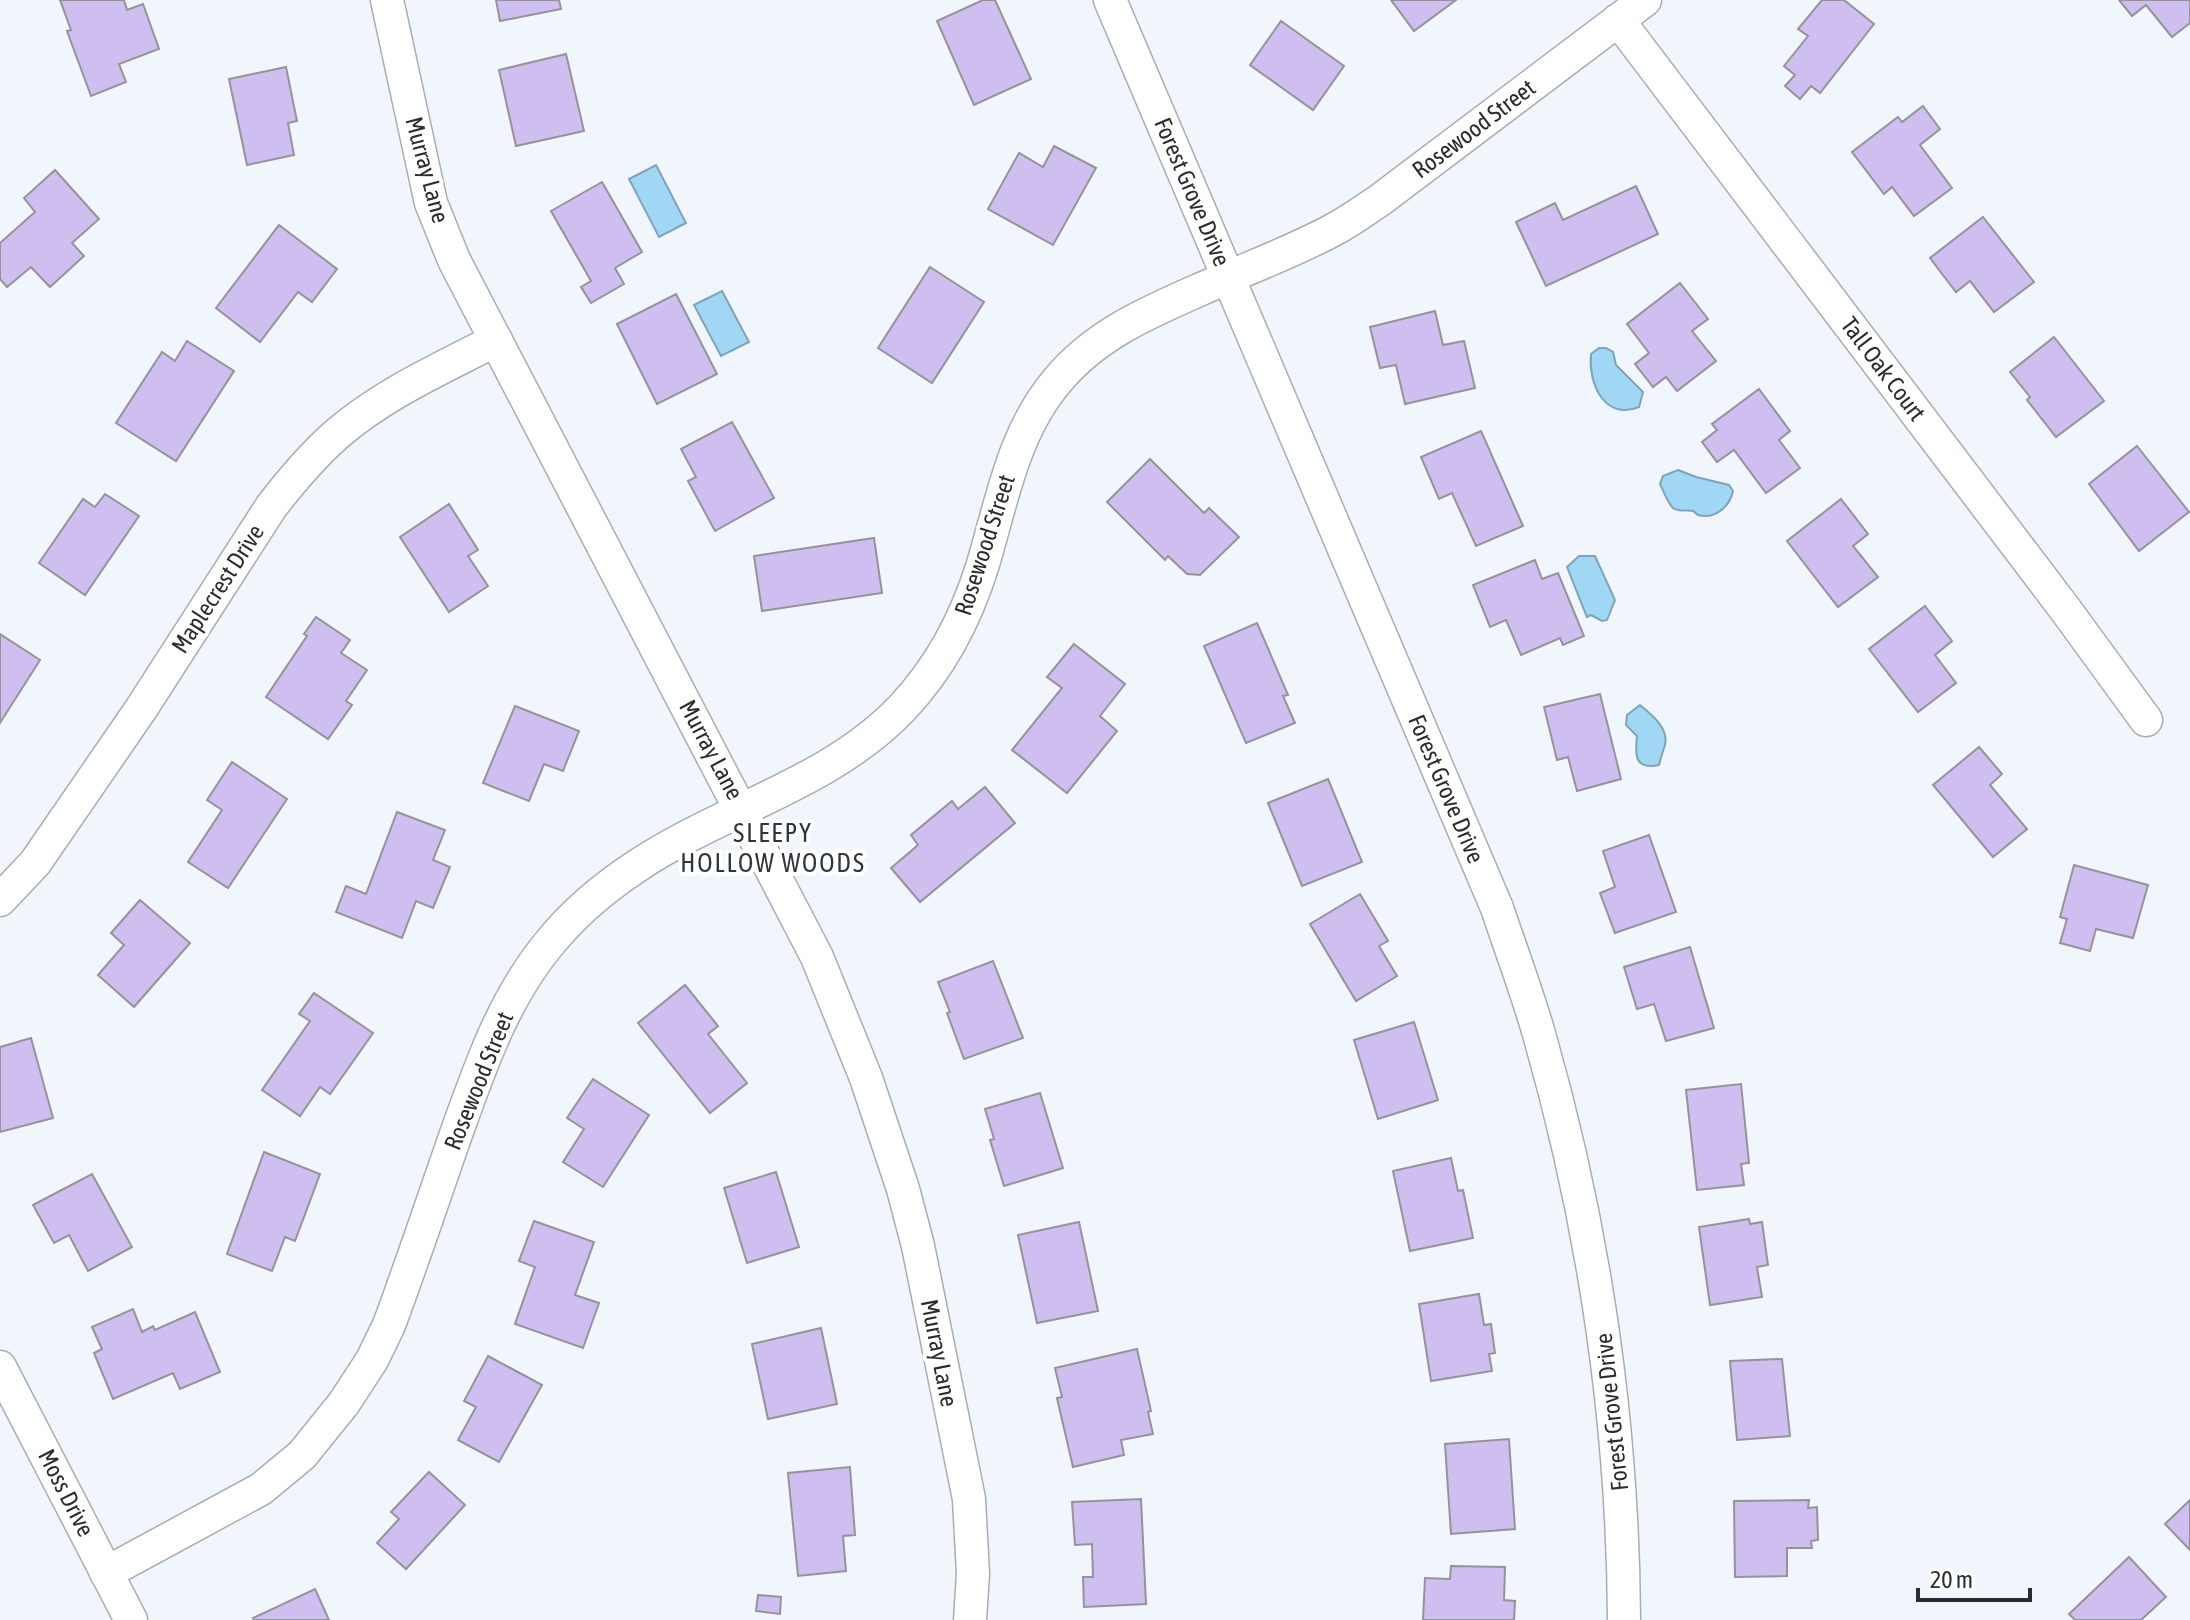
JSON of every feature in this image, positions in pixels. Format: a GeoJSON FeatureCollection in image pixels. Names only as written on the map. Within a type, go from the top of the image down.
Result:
{"type":"FeatureCollection","features":[{"type":"Feature","properties":{"kind":"street","name":"Murray Lane"},"geometry":{"type":"LineString","coordinates":[[387,0],[431,203],[454,260],[817,957],[866,1078],[903,1189],[921,1260],[969,1499],[973,1574],[970,1620]]}},
{"type":"Feature","properties":{"kind":"street","name":"Forest Grove Drive"},"geometry":{"type":"LineString","coordinates":[[1110,0],[1497,908],[1539,1033],[1576,1175],[1603,1321],[1623,1524],[1624,1620]]}},
{"type":"Feature","properties":{"kind":"street","name":"Rosewood Street"},"geometry":{"type":"LineString","coordinates":[[106,1573],[261,1489],[302,1455],[344,1403],[372,1360],[389,1325],[484,1055],[518,989],[548,944],[588,903],[645,861],[813,775],[859,745],[902,709],[935,668],[962,621],[982,569],[1013,460],[1032,417],[1057,380],[1090,347],[1126,323],[1334,230],[1380,200],[1645,0]]}},
{"type":"Feature","properties":{"kind":"street","name":"Tall Oak Court"},"geometry":{"type":"LineString","coordinates":[[1618,20],[2146,720]]}},
{"type":"Feature","properties":{"kind":"street","name":"Maplecrest Drive"},"geometry":{"type":"LineString","coordinates":[[0,900],[35,863],[141,709],[271,507],[295,476],[338,434],[391,396],[496,340]]}},
{"type":"Feature","properties":{"kind":"street","name":"Moss Drive"},"geometry":{"type":"LineString","coordinates":[[0,1367],[131,1620]]}},
{"type":"Feature","properties":{"kind":"water"},"geometry":{"type":"Polygon","coordinates":[[[656,165],[686,223],[659,237],[629,179],[656,165]]]}},
{"type":"Feature","properties":{"kind":"water"},"geometry":{"type":"Polygon","coordinates":[[[722,291],[749,342],[721,356],[694,305],[722,291]]]}},
{"type":"Feature","properties":{"kind":"water"},"geometry":{"type":"Polygon","coordinates":[[[1599,348],[1613,352],[1616,365],[1643,392],[1639,407],[1617,409],[1601,397],[1592,377],[1591,365],[1591,354],[1599,348]]]}},
{"type":"Feature","properties":{"kind":"water"},"geometry":{"type":"Polygon","coordinates":[[[1678,470],[1729,485],[1733,491],[1729,502],[1716,514],[1704,516],[1673,508],[1660,484],[1663,476],[1678,470]]]}},
{"type":"Feature","properties":{"kind":"water"},"geometry":{"type":"Polygon","coordinates":[[[1579,556],[1595,556],[1615,600],[1607,620],[1602,621],[1591,615],[1587,617],[1567,567],[1579,556]]]}},
{"type":"Feature","properties":{"kind":"water"},"geometry":{"type":"Polygon","coordinates":[[[1640,705],[1658,722],[1666,739],[1659,765],[1645,765],[1638,760],[1637,736],[1626,725],[1627,715],[1640,705]]]}},
{"type":"Feature","properties":{"kind":"building"},"geometry":{"type":"Polygon","coordinates":[[[60,0],[124,0],[127,10],[143,4],[159,49],[119,64],[126,82],[91,96],[67,31],[71,30],[60,0]]]}},
{"type":"Feature","properties":{"kind":"building"},"geometry":{"type":"Polygon","coordinates":[[[496,0],[559,0],[561,9],[500,21],[496,0]]]}},
{"type":"Feature","properties":{"kind":"building"},"geometry":{"type":"Polygon","coordinates":[[[983,0],[995,0],[1031,79],[974,105],[937,21],[983,0]]]}},
{"type":"Feature","properties":{"kind":"building"},"geometry":{"type":"Polygon","coordinates":[[[1391,0],[1456,0],[1414,31],[1391,0]]]}},
{"type":"Feature","properties":{"kind":"building"},"geometry":{"type":"Polygon","coordinates":[[[1822,0],[1844,0],[1874,24],[1820,93],[1811,86],[1800,99],[1785,86],[1795,75],[1784,66],[1808,36],[1798,29],[1822,0]]]}},
{"type":"Feature","properties":{"kind":"building"},"geometry":{"type":"Polygon","coordinates":[[[2119,0],[2190,0],[2190,23],[2172,37],[2146,5],[2132,16],[2119,0]]]}},
{"type":"Feature","properties":{"kind":"building"},"geometry":{"type":"Polygon","coordinates":[[[1281,21],[1344,66],[1313,110],[1250,65],[1281,21]]]}},
{"type":"Feature","properties":{"kind":"building"},"geometry":{"type":"Polygon","coordinates":[[[566,54],[584,131],[516,146],[499,70],[566,54]]]}},
{"type":"Feature","properties":{"kind":"building"},"geometry":{"type":"Polygon","coordinates":[[[286,67],[297,121],[288,123],[294,155],[247,165],[229,79],[286,67]]]}},
{"type":"Feature","properties":{"kind":"building"},"geometry":{"type":"Polygon","coordinates":[[[1923,106],[1940,129],[1920,145],[1952,188],[1914,216],[1892,187],[1884,194],[1852,152],[1898,117],[1902,122],[1923,106]]]}},
{"type":"Feature","properties":{"kind":"building"},"geometry":{"type":"Polygon","coordinates":[[[1054,146],[1096,168],[1053,245],[988,209],[1019,153],[1043,167],[1054,146]]]}},
{"type":"Feature","properties":{"kind":"building"},"geometry":{"type":"Polygon","coordinates":[[[55,170],[99,219],[72,243],[84,256],[50,287],[31,267],[7,287],[0,279],[0,243],[35,212],[24,198],[55,170]]]}},
{"type":"Feature","properties":{"kind":"building"},"geometry":{"type":"Polygon","coordinates":[[[602,182],[642,252],[615,268],[624,284],[591,303],[581,287],[591,281],[551,211],[602,182]]]}},
{"type":"Feature","properties":{"kind":"building"},"geometry":{"type":"Polygon","coordinates":[[[1636,186],[1658,234],[1546,286],[1516,222],[1555,203],[1563,220],[1636,186]]]}},
{"type":"Feature","properties":{"kind":"building"},"geometry":{"type":"Polygon","coordinates":[[[1983,217],[2034,282],[1994,312],[1970,281],[1956,292],[1930,258],[1983,217]]]}},
{"type":"Feature","properties":{"kind":"building"},"geometry":{"type":"Polygon","coordinates":[[[279,225],[337,269],[312,302],[298,292],[260,342],[216,308],[279,225]]]}},
{"type":"Feature","properties":{"kind":"building"},"geometry":{"type":"Polygon","coordinates":[[[930,267],[984,302],[932,383],[878,348],[930,267]]]}},
{"type":"Feature","properties":{"kind":"building"},"geometry":{"type":"Polygon","coordinates":[[[1680,283],[1708,319],[1692,331],[1716,361],[1677,391],[1666,377],[1653,387],[1635,364],[1649,353],[1627,324],[1680,283]]]}},
{"type":"Feature","properties":{"kind":"building"},"geometry":{"type":"Polygon","coordinates":[[[676,294],[717,374],[657,404],[617,324],[676,294]]]}},
{"type":"Feature","properties":{"kind":"building"},"geometry":{"type":"Polygon","coordinates":[[[1435,311],[1443,345],[1464,341],[1475,388],[1405,404],[1396,365],[1380,368],[1370,327],[1435,311]]]}},
{"type":"Feature","properties":{"kind":"building"},"geometry":{"type":"Polygon","coordinates":[[[2054,337],[2104,401],[2056,437],[2010,372],[2054,337]]]}},
{"type":"Feature","properties":{"kind":"building"},"geometry":{"type":"Polygon","coordinates":[[[187,341],[234,371],[176,461],[116,423],[162,352],[175,361],[187,341]]]}},
{"type":"Feature","properties":{"kind":"building"},"geometry":{"type":"Polygon","coordinates":[[[1759,389],[1790,431],[1779,440],[1800,468],[1766,493],[1734,450],[1717,462],[1702,442],[1717,430],[1712,424],[1759,389]]]}},
{"type":"Feature","properties":{"kind":"building"},"geometry":{"type":"Polygon","coordinates":[[[732,422],[774,498],[715,531],[688,481],[696,477],[681,449],[732,422]]]}},
{"type":"Feature","properties":{"kind":"building"},"geometry":{"type":"Polygon","coordinates":[[[1481,431],[1523,526],[1476,546],[1452,493],[1439,499],[1421,457],[1481,431]]]}},
{"type":"Feature","properties":{"kind":"building"},"geometry":{"type":"Polygon","coordinates":[[[2137,446],[2189,512],[2139,551],[2089,484],[2137,446]]]}},
{"type":"Feature","properties":{"kind":"building"},"geometry":{"type":"Polygon","coordinates":[[[1150,459],[1204,513],[1209,508],[1239,537],[1200,575],[1187,574],[1168,556],[1165,560],[1107,502],[1150,459]]]}},
{"type":"Feature","properties":{"kind":"building"},"geometry":{"type":"Polygon","coordinates":[[[105,494],[139,516],[85,595],[39,563],[83,499],[95,507],[105,494]]]}},
{"type":"Feature","properties":{"kind":"building"},"geometry":{"type":"Polygon","coordinates":[[[1841,499],[1868,534],[1853,546],[1878,577],[1838,607],[1787,541],[1841,499]]]}},
{"type":"Feature","properties":{"kind":"building"},"geometry":{"type":"Polygon","coordinates":[[[449,504],[478,550],[468,556],[488,586],[449,612],[400,537],[449,504]]]}},
{"type":"Feature","properties":{"kind":"building"},"geometry":{"type":"Polygon","coordinates":[[[874,538],[882,593],[762,611],[754,556],[874,538]]]}},
{"type":"Feature","properties":{"kind":"building"},"geometry":{"type":"Polygon","coordinates":[[[1535,560],[1542,579],[1558,573],[1584,636],[1563,645],[1560,638],[1521,655],[1506,620],[1490,627],[1473,585],[1535,560]]]}},
{"type":"Feature","properties":{"kind":"building"},"geometry":{"type":"Polygon","coordinates":[[[1925,606],[1952,641],[1935,655],[1956,683],[1918,712],[1869,649],[1925,606]]]}},
{"type":"Feature","properties":{"kind":"building"},"geometry":{"type":"Polygon","coordinates":[[[316,617],[350,640],[341,653],[367,670],[346,701],[352,705],[328,739],[266,697],[307,636],[304,634],[316,617]]]}},
{"type":"Feature","properties":{"kind":"building"},"geometry":{"type":"Polygon","coordinates":[[[1257,623],[1288,695],[1283,696],[1295,723],[1246,743],[1204,646],[1257,623]]]}},
{"type":"Feature","properties":{"kind":"building"},"geometry":{"type":"Polygon","coordinates":[[[0,634],[40,660],[0,723],[0,634]]]}},
{"type":"Feature","properties":{"kind":"building"},"geometry":{"type":"Polygon","coordinates":[[[1074,644],[1125,684],[1100,716],[1117,731],[1067,793],[1012,750],[1062,688],[1047,677],[1074,644]]]}},
{"type":"Feature","properties":{"kind":"building"},"geometry":{"type":"Polygon","coordinates":[[[1600,694],[1621,779],[1577,791],[1568,757],[1557,760],[1544,707],[1600,694]]]}},
{"type":"Feature","properties":{"kind":"building"},"geometry":{"type":"Polygon","coordinates":[[[515,706],[579,731],[563,771],[544,764],[529,801],[483,783],[515,706]]]}},
{"type":"Feature","properties":{"kind":"building"},"geometry":{"type":"Polygon","coordinates":[[[1979,747],[2002,774],[1990,785],[2027,829],[1993,857],[1933,785],[1979,747]]]}},
{"type":"Feature","properties":{"kind":"building"},"geometry":{"type":"Polygon","coordinates":[[[232,762],[287,799],[228,888],[188,862],[222,810],[207,800],[232,762]]]}},
{"type":"Feature","properties":{"kind":"building"},"geometry":{"type":"Polygon","coordinates":[[[1328,779],[1362,862],[1302,886],[1268,803],[1328,779]]]}},
{"type":"Feature","properties":{"kind":"building"},"geometry":{"type":"Polygon","coordinates":[[[985,787],[1015,823],[920,902],[891,868],[918,845],[911,835],[952,801],[958,809],[985,787]]]}},
{"type":"Feature","properties":{"kind":"building"},"geometry":{"type":"Polygon","coordinates":[[[397,812],[445,830],[433,860],[450,867],[433,908],[416,901],[402,938],[336,912],[346,886],[366,894],[397,812]]]}},
{"type":"Feature","properties":{"kind":"building"},"geometry":{"type":"Polygon","coordinates":[[[1649,835],[1676,912],[1615,933],[1600,893],[1615,887],[1603,851],[1649,835]]]}},
{"type":"Feature","properties":{"kind":"building"},"geometry":{"type":"Polygon","coordinates":[[[2074,865],[2148,885],[2133,938],[2096,929],[2090,951],[2060,943],[2067,919],[2060,917],[2074,865]]]}},
{"type":"Feature","properties":{"kind":"building"},"geometry":{"type":"Polygon","coordinates":[[[1360,894],[1388,941],[1379,946],[1397,976],[1356,1001],[1310,924],[1360,894]]]}},
{"type":"Feature","properties":{"kind":"building"},"geometry":{"type":"Polygon","coordinates":[[[140,900],[190,943],[134,1007],[98,975],[124,945],[111,933],[140,900]]]}},
{"type":"Feature","properties":{"kind":"building"},"geometry":{"type":"Polygon","coordinates":[[[1690,947],[1714,1028],[1666,1041],[1654,1004],[1637,1009],[1624,967],[1690,947]]]}},
{"type":"Feature","properties":{"kind":"building"},"geometry":{"type":"Polygon","coordinates":[[[993,961],[1023,1038],[964,1059],[938,982],[993,961]]]}},
{"type":"Feature","properties":{"kind":"building"},"geometry":{"type":"Polygon","coordinates":[[[685,985],[718,1026],[708,1034],[747,1083],[710,1113],[638,1023],[685,985]]]}},
{"type":"Feature","properties":{"kind":"building"},"geometry":{"type":"Polygon","coordinates":[[[314,993],[373,1033],[330,1094],[320,1087],[300,1116],[262,1090],[310,1021],[299,1014],[314,993]]]}},
{"type":"Feature","properties":{"kind":"building"},"geometry":{"type":"Polygon","coordinates":[[[1414,1022],[1438,1100],[1378,1119],[1354,1040],[1414,1022]]]}},
{"type":"Feature","properties":{"kind":"building"},"geometry":{"type":"Polygon","coordinates":[[[31,1038],[53,1118],[0,1132],[0,1047],[31,1038]]]}},
{"type":"Feature","properties":{"kind":"building"},"geometry":{"type":"Polygon","coordinates":[[[593,1079],[649,1115],[603,1187],[563,1162],[584,1129],[567,1118],[593,1079]]]}},
{"type":"Feature","properties":{"kind":"building"},"geometry":{"type":"Polygon","coordinates":[[[1741,1084],[1749,1163],[1741,1164],[1744,1185],[1697,1190],[1686,1090],[1741,1084]]]}},
{"type":"Feature","properties":{"kind":"building"},"geometry":{"type":"Polygon","coordinates":[[[1040,1093],[1063,1168],[1004,1186],[990,1140],[994,1139],[985,1109],[1040,1093]]]}},
{"type":"Feature","properties":{"kind":"building"},"geometry":{"type":"Polygon","coordinates":[[[264,1152],[320,1174],[295,1241],[285,1237],[272,1271],[227,1254],[264,1152]]]}},
{"type":"Feature","properties":{"kind":"building"},"geometry":{"type":"Polygon","coordinates":[[[1451,1158],[1458,1191],[1463,1190],[1473,1238],[1410,1251],[1393,1171],[1451,1158]]]}},
{"type":"Feature","properties":{"kind":"building"},"geometry":{"type":"Polygon","coordinates":[[[776,1172],[799,1247],[747,1263],[724,1188],[776,1172]]]}},
{"type":"Feature","properties":{"kind":"building"},"geometry":{"type":"Polygon","coordinates":[[[92,1174],[132,1247],[88,1271],[69,1235],[54,1243],[33,1205],[92,1174]]]}},
{"type":"Feature","properties":{"kind":"building"},"geometry":{"type":"Polygon","coordinates":[[[1749,1219],[1750,1224],[1762,1222],[1768,1265],[1757,1267],[1762,1297],[1710,1305],[1699,1227],[1749,1219]]]}},
{"type":"Feature","properties":{"kind":"building"},"geometry":{"type":"Polygon","coordinates":[[[534,1221],[594,1242],[575,1295],[599,1303],[583,1348],[515,1324],[535,1267],[519,1261],[534,1221]]]}},
{"type":"Feature","properties":{"kind":"building"},"geometry":{"type":"Polygon","coordinates":[[[1079,1222],[1098,1311],[1037,1323],[1018,1235],[1079,1222]]]}},
{"type":"Feature","properties":{"kind":"building"},"geometry":{"type":"Polygon","coordinates":[[[1479,1294],[1484,1325],[1491,1324],[1495,1353],[1489,1354],[1492,1371],[1431,1381],[1419,1304],[1479,1294]]]}},
{"type":"Feature","properties":{"kind":"building"},"geometry":{"type":"Polygon","coordinates":[[[133,1309],[142,1332],[153,1326],[155,1330],[195,1312],[220,1372],[180,1389],[173,1373],[113,1399],[94,1353],[102,1349],[92,1327],[133,1309]]]}},
{"type":"Feature","properties":{"kind":"building"},"geometry":{"type":"Polygon","coordinates":[[[821,1328],[837,1404],[768,1419],[752,1344],[821,1328]]]}},
{"type":"Feature","properties":{"kind":"building"},"geometry":{"type":"Polygon","coordinates":[[[1137,1349],[1153,1434],[1121,1440],[1124,1455],[1073,1467],[1057,1398],[1062,1397],[1055,1368],[1137,1349]]]}},
{"type":"Feature","properties":{"kind":"building"},"geometry":{"type":"Polygon","coordinates":[[[488,1356],[542,1385],[499,1462],[458,1440],[476,1407],[464,1401],[488,1356]]]}},
{"type":"Feature","properties":{"kind":"building"},"geometry":{"type":"Polygon","coordinates":[[[1782,1359],[1790,1436],[1737,1440],[1730,1361],[1782,1359]]]}},
{"type":"Feature","properties":{"kind":"building"},"geometry":{"type":"Polygon","coordinates":[[[1509,1439],[1515,1529],[1451,1534],[1445,1444],[1509,1439]]]}},
{"type":"Feature","properties":{"kind":"building"},"geometry":{"type":"Polygon","coordinates":[[[850,1467],[855,1535],[843,1536],[846,1571],[798,1576],[788,1473],[850,1467]]]}},
{"type":"Feature","properties":{"kind":"building"},"geometry":{"type":"Polygon","coordinates":[[[429,1472],[465,1505],[406,1569],[377,1543],[399,1519],[391,1512],[429,1472]]]}},
{"type":"Feature","properties":{"kind":"building"},"geometry":{"type":"Polygon","coordinates":[[[1141,1499],[1146,1604],[1084,1607],[1083,1577],[1093,1577],[1092,1544],[1075,1545],[1072,1502],[1141,1499]]]}},
{"type":"Feature","properties":{"kind":"building"},"geometry":{"type":"Polygon","coordinates":[[[1809,1500],[1808,1508],[1817,1507],[1818,1540],[1811,1541],[1812,1548],[1787,1548],[1787,1576],[1735,1577],[1734,1501],[1809,1500]]]}},
{"type":"Feature","properties":{"kind":"building"},"geometry":{"type":"Polygon","coordinates":[[[2190,1500],[2190,1550],[2165,1524],[2190,1500]]]}},
{"type":"Feature","properties":{"kind":"building"},"geometry":{"type":"Polygon","coordinates":[[[2129,1557],[2166,1597],[2141,1620],[2075,1620],[2069,1614],[2129,1557]]]}},
{"type":"Feature","properties":{"kind":"building"},"geometry":{"type":"Polygon","coordinates":[[[1451,1566],[1505,1567],[1504,1600],[1515,1601],[1514,1620],[1423,1620],[1425,1578],[1450,1579],[1451,1566]]]}},
{"type":"Feature","properties":{"kind":"building"},"geometry":{"type":"Polygon","coordinates":[[[315,1589],[329,1620],[253,1618],[315,1589]]]}},
{"type":"Feature","properties":{"kind":"building"},"geometry":{"type":"Polygon","coordinates":[[[758,1595],[781,1597],[780,1614],[756,1611],[758,1595]]]}},
{"type":"Feature","properties":{"kind":"district","name":"SLEEPY HOLLOW WOODS"},"geometry":{"type":"Point","coordinates":[773,848]}}]}
